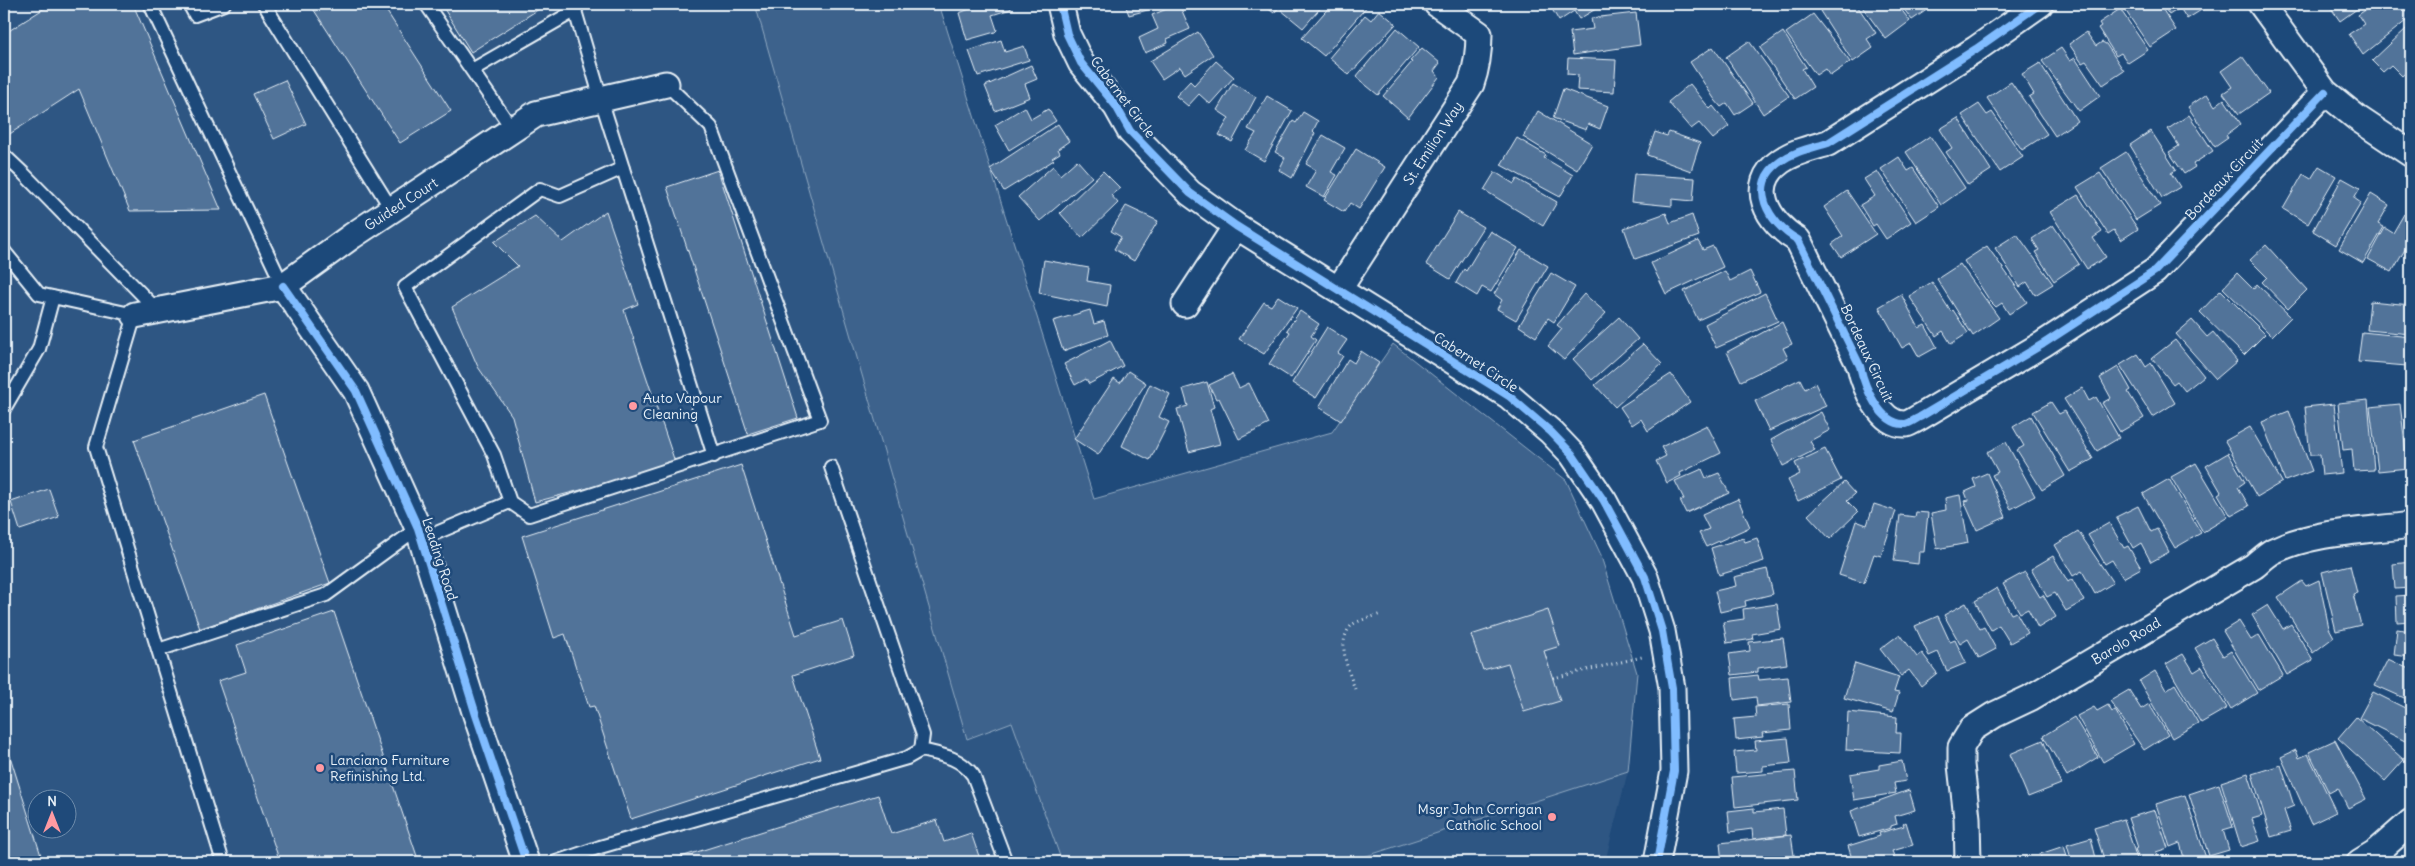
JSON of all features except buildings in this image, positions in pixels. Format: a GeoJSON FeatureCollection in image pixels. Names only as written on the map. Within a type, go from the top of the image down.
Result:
{"type":"FeatureCollection","features":[{"type":"Feature","properties":{"kind":"street","name":"Cabernet Circle"},"geometry":{"type":"LineString","coordinates":[[1060,4],[1067,34],[1081,63],[1116,106],[1130,131],[1190,194],[1236,226],[1509,396],[1551,432],[1572,454],[1604,501],[1645,577],[1662,631],[1672,688],[1674,771],[1657,862]]}},
{"type":"Feature","properties":{"kind":"street","name":"St. Emilion Way"},"geometry":{"type":"LineString","coordinates":[[1339,289],[1471,84],[1475,73],[1479,59],[1479,34],[1436,4]]}},
{"type":"Feature","properties":{"kind":"street","name":"Bordeaux Circuit"},"geometry":{"type":"LineString","coordinates":[[2040,4],[1976,49],[1828,143],[1803,150],[1781,160],[1766,174],[1763,196],[1766,210],[1784,232],[1798,240],[1860,366],[1863,380],[1877,409],[1891,420],[1906,424],[1920,417],[2043,344],[2155,271],[2325,92]]}},
{"type":"Feature","properties":{"kind":"street"},"geometry":{"type":"LineString","coordinates":[[2261,4],[2325,92],[2364,123],[2411,154]]}},
{"type":"Feature","properties":{"kind":"street","name":"Guided Court"},"geometry":{"type":"LineString","coordinates":[[147,313],[283,286],[392,210],[536,114],[666,84]]}},
{"type":"Feature","properties":{"kind":"street"},"geometry":{"type":"LineString","coordinates":[[1185,304],[1236,226]]}},
{"type":"Feature","properties":{"kind":"street","name":"Leading Road"},"geometry":{"type":"LineString","coordinates":[[283,286],[356,391],[420,533],[476,715],[526,862]]}},
{"type":"Feature","properties":{"kind":"street","name":"Barolo Road"},"geometry":{"type":"LineString","coordinates":[[1968,862],[1967,818],[1961,765],[1961,747],[1972,729],[1994,715],[2030,698],[2163,620],[2254,566],[2272,552],[2301,541],[2411,525]]}},
{"type":"Feature","properties":{"kind":"street"},"geometry":{"type":"LineString","coordinates":[[2360,862],[2378,851],[2411,822]]}},
{"type":"Feature","properties":{"kind":"lane"},"geometry":{"type":"LineString","coordinates":[[150,4],[283,286]]}},
{"type":"Feature","properties":{"kind":"lane"},"geometry":{"type":"LineString","coordinates":[[189,4],[195,15],[224,4]]}},
{"type":"Feature","properties":{"kind":"lane"},"geometry":{"type":"LineString","coordinates":[[264,4],[392,210]]}},
{"type":"Feature","properties":{"kind":"lane"},"geometry":{"type":"LineString","coordinates":[[426,4],[513,130]]}},
{"type":"Feature","properties":{"kind":"lane"},"geometry":{"type":"LineString","coordinates":[[472,70],[575,7],[601,99],[714,456]]}},
{"type":"Feature","properties":{"kind":"lane"},"geometry":{"type":"LineString","coordinates":[[623,168],[560,196],[540,190],[405,287],[494,455],[510,502],[529,515],[820,420],[711,127],[666,84]]}},
{"type":"Feature","properties":{"kind":"lane"},"geometry":{"type":"LineString","coordinates":[[4,155],[24,174],[147,313]]}},
{"type":"Feature","properties":{"kind":"lane"},"geometry":{"type":"LineString","coordinates":[[4,251],[39,294],[147,313]]}},
{"type":"Feature","properties":{"kind":"lane"},"geometry":{"type":"LineString","coordinates":[[4,409],[39,349],[53,297]]}},
{"type":"Feature","properties":{"kind":"lane"},"geometry":{"type":"LineString","coordinates":[[147,313],[96,448],[223,862]]}},
{"type":"Feature","properties":{"kind":"lane"},"geometry":{"type":"LineString","coordinates":[[831,467],[923,735],[921,750]]}},
{"type":"Feature","properties":{"kind":"lane"},"geometry":{"type":"LineString","coordinates":[[158,650],[326,595],[420,533],[510,502]]}},
{"type":"Feature","properties":{"kind":"lane"},"geometry":{"type":"LineString","coordinates":[[556,862],[600,847],[907,758],[921,750],[951,757],[964,764],[972,775],[1006,862]]}},
{"type":"Feature","properties":{"kind":"path"},"geometry":{"type":"LineString","coordinates":[[1355,689],[1344,650],[1345,638],[1352,625],[1382,614]]}},
{"type":"Feature","properties":{"kind":"path"},"geometry":{"type":"LineString","coordinates":[[1553,678],[1665,653]]}},
{"type":"Feature","properties":{"kind":"shaded area"},"geometry":{"type":"Polygon","coordinates":[[[4,4],[755,4],[967,739],[1012,721],[1062,862],[4,862],[4,4]]]}},
{"type":"Feature","properties":{"kind":"shaded area"},"geometry":{"type":"Polygon","coordinates":[[[755,4],[939,4],[1094,499],[1332,432],[1393,344],[1566,480],[1600,553],[1637,673],[1628,771],[1348,862],[1062,862],[1012,722],[967,739],[755,4]]]}},
{"type":"Feature","properties":{"kind":"shaded area","name":"Msgr John Corrigan Catholic School"},"geometry":{"type":"Polygon","coordinates":[[[1628,771],[1605,862],[1348,862],[1628,771]]]}},
{"type":"Feature","properties":{"kind":"cycle path"},"geometry":{"type":"LineString","coordinates":[[1060,4],[1067,34],[1081,63],[1116,106],[1130,131],[1190,193],[1236,226],[1509,396],[1551,432],[1572,454],[1604,501],[1645,577],[1662,631],[1672,688],[1674,771],[1657,862]]}},
{"type":"Feature","properties":{"kind":"cycle path"},"geometry":{"type":"LineString","coordinates":[[2040,4],[1976,49],[1828,143],[1798,152],[1781,161],[1770,171],[1765,181],[1763,192],[1770,214],[1787,233],[1798,240],[1860,366],[1869,393],[1881,412],[1897,423],[1906,424],[1920,417],[2043,344],[2155,271],[2325,92]]}},
{"type":"Feature","properties":{"kind":"cycle path"},"geometry":{"type":"LineString","coordinates":[[283,286],[356,391],[418,528],[476,715],[526,862]]}},
{"type":"Feature","properties":{"kind":"place","name":"Auto Vapour Cleaning"},"geometry":{"type":"Point","coordinates":[633,406]}},
{"type":"Feature","properties":{"kind":"place","name":"Lanciano Furniture Refinishing Ltd."},"geometry":{"type":"Point","coordinates":[320,768]}},
{"type":"Feature","properties":{"kind":"place","name":"Msgr John Corrigan Catholic School"},"geometry":{"type":"Point","coordinates":[1552,817]}}]}
